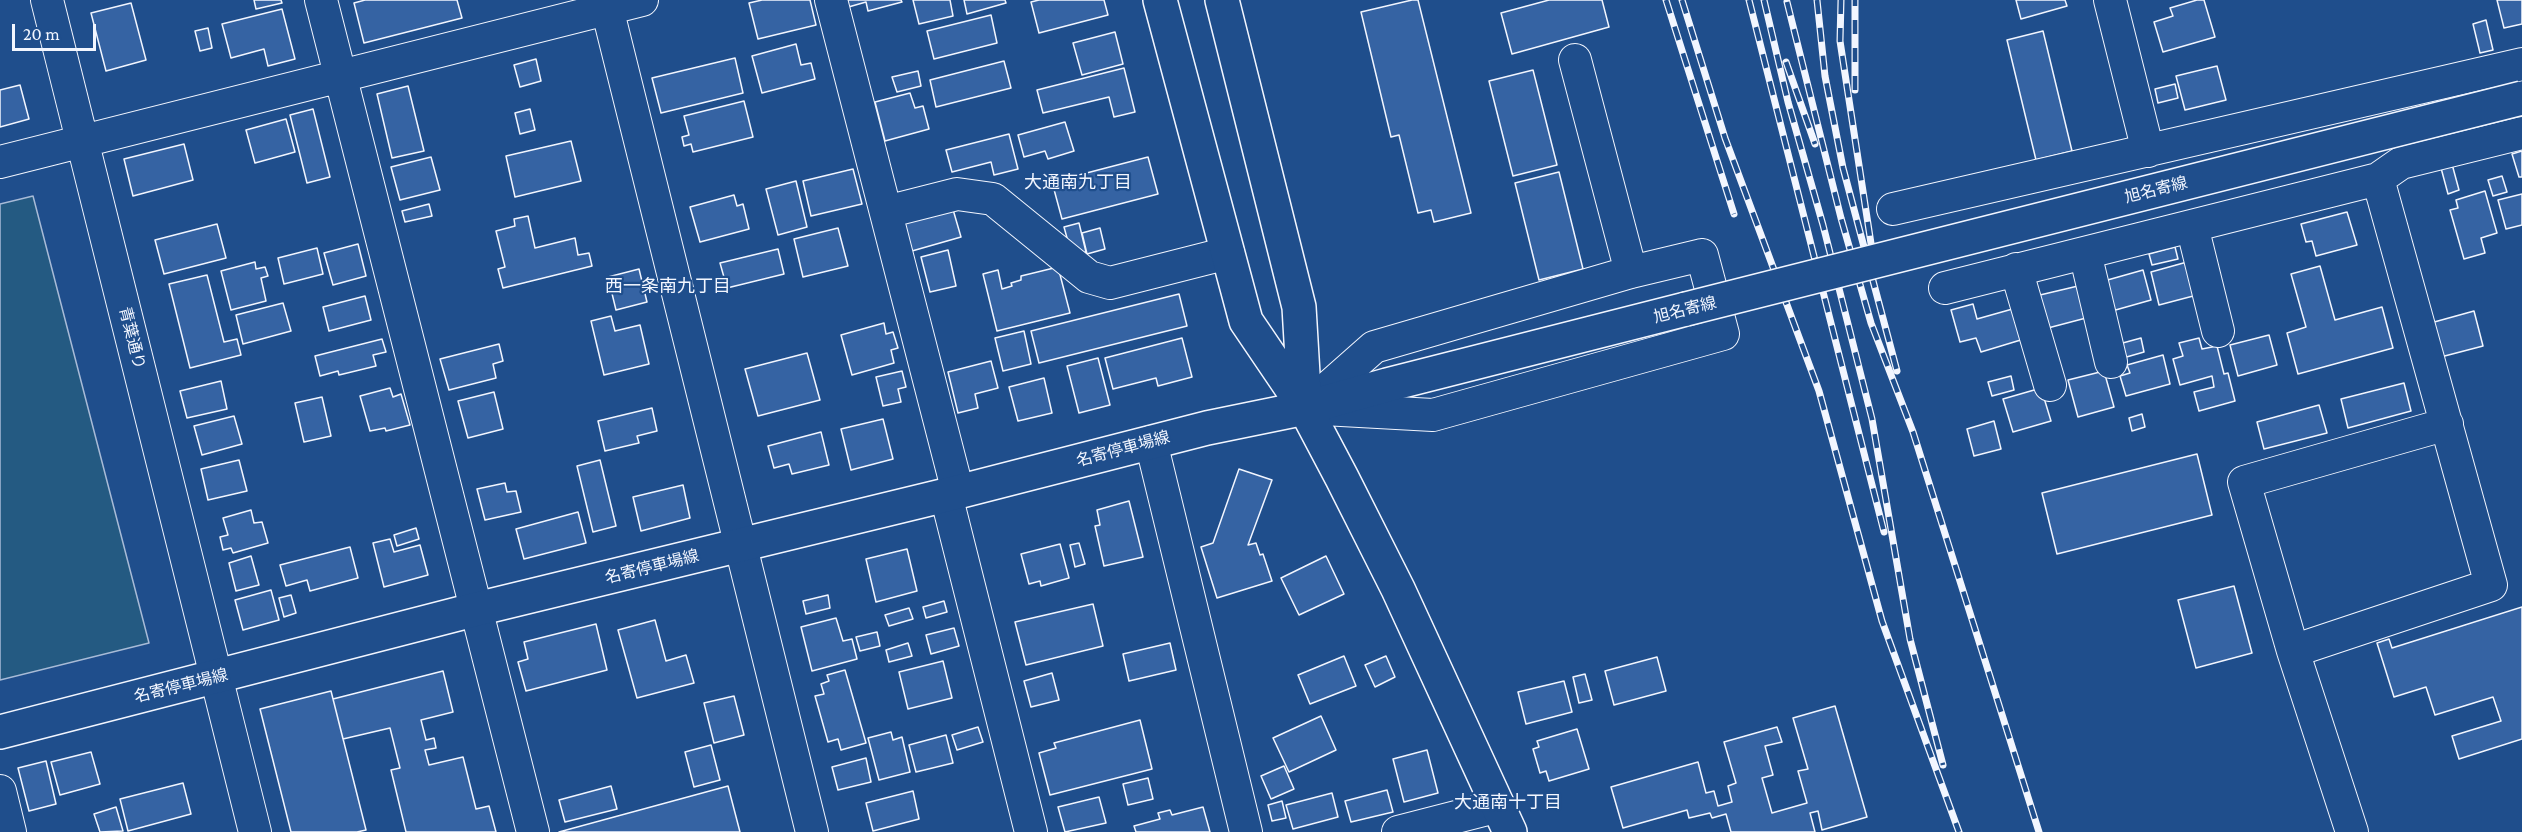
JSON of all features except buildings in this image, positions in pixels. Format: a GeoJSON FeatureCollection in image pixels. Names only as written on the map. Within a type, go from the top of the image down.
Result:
{"type":"FeatureCollection","features":[{"type":"Feature","properties":{"kind":"main road"},"geometry":{"type":"LineString","coordinates":[[1160,0],[1246,321],[1305,408],[1398,589],[1504,819]]}},
{"type":"Feature","properties":{"kind":"main road"},"geometry":{"type":"LineString","coordinates":[[1222,0],[1299,307],[1305,408]]}},
{"type":"Feature","properties":{"kind":"main road","name":"旭名寄線"},"geometry":{"type":"LineString","coordinates":[[1305,408],[1398,382],[2522,98]]}},
{"type":"Feature","properties":{"kind":"main road","name":"名寄停車場線"},"geometry":{"type":"LineString","coordinates":[[0,732],[477,609],[952,494],[1151,442],[1305,408]]}},
{"type":"Feature","properties":{"kind":"street","name":"青葉通り"},"geometry":{"type":"LineString","coordinates":[[47,0],[255,832]]}},
{"type":"Feature","properties":{"kind":"street"},"geometry":{"type":"LineString","coordinates":[[321,0],[533,832]]}},
{"type":"Feature","properties":{"kind":"street"},"geometry":{"type":"LineString","coordinates":[[0,162],[606,4],[642,0]]}},
{"type":"Feature","properties":{"kind":"street"},"geometry":{"type":"LineString","coordinates":[[831,0],[886,212],[1031,832]]}},
{"type":"Feature","properties":{"kind":"street"},"geometry":{"type":"LineString","coordinates":[[2110,0],[2148,151]]}},
{"type":"Feature","properties":{"kind":"street"},"geometry":{"type":"LineString","coordinates":[[606,4],[812,832]]}},
{"type":"Feature","properties":{"kind":"street"},"geometry":{"type":"LineString","coordinates":[[1575,60],[1631,272]]}},
{"type":"Feature","properties":{"kind":"street"},"geometry":{"type":"LineString","coordinates":[[1893,209],[2522,64]]}},
{"type":"Feature","properties":{"kind":"street"},"geometry":{"type":"LineString","coordinates":[[1945,288],[2378,178],[2401,163],[2522,133]]}},
{"type":"Feature","properties":{"kind":"street"},"geometry":{"type":"LineString","coordinates":[[2293,651],[2492,585],[2378,178]]}},
{"type":"Feature","properties":{"kind":"street"},"geometry":{"type":"LineString","coordinates":[[886,212],[957,194],[993,199],[1089,277],[1110,283],[1228,253]]}},
{"type":"Feature","properties":{"kind":"street"},"geometry":{"type":"LineString","coordinates":[[2192,226],[2218,331]]}},
{"type":"Feature","properties":{"kind":"street"},"geometry":{"type":"LineString","coordinates":[[2085,253],[2111,362]]}},
{"type":"Feature","properties":{"kind":"street"},"geometry":{"type":"LineString","coordinates":[[1702,255],[1723,334],[1433,415],[1305,408],[1374,347],[1631,272],[1702,255]]}},
{"type":"Feature","properties":{"kind":"street"},"geometry":{"type":"LineString","coordinates":[[2016,269],[2050,385]]}},
{"type":"Feature","properties":{"kind":"street"},"geometry":{"type":"LineString","coordinates":[[2352,832],[2293,651],[2244,482],[2447,424]]}},
{"type":"Feature","properties":{"kind":"street"},"geometry":{"type":"LineString","coordinates":[[1151,442],[1246,832]]}},
{"type":"Feature","properties":{"kind":"street"},"geometry":{"type":"LineString","coordinates":[[0,791],[10,832]]}},
{"type":"Feature","properties":{"kind":"street"},"geometry":{"type":"LineString","coordinates":[[1398,832],[1504,819]]}},
{"type":"Feature","properties":{"kind":"shaded area"},"geometry":{"type":"Polygon","coordinates":[[[33,196],[149,643],[0,680],[0,204],[33,196]]]}},
{"type":"Feature","properties":{"kind":"railway"},"geometry":{"type":"LineString","coordinates":[[1666,0],[1734,214]]}},
{"type":"Feature","properties":{"kind":"railway"},"geometry":{"type":"LineString","coordinates":[[1682,0],[1725,138],[1819,391],[1882,621],[1959,832]]}},
{"type":"Feature","properties":{"kind":"railway"},"geometry":{"type":"LineString","coordinates":[[1749,0],[1884,532]]}},
{"type":"Feature","properties":{"kind":"railway"},"geometry":{"type":"LineString","coordinates":[[1764,0],[1788,102],[1823,225],[1872,419],[1910,639],[1943,765]]}},
{"type":"Feature","properties":{"kind":"railway"},"geometry":{"type":"LineString","coordinates":[[1817,0],[1825,76],[1843,168],[1897,371]]}},
{"type":"Feature","properties":{"kind":"railway"},"geometry":{"type":"LineString","coordinates":[[1841,0],[1840,41],[1872,250]]}},
{"type":"Feature","properties":{"kind":"railway"},"geometry":{"type":"LineString","coordinates":[[1855,0],[1855,90]]}},
{"type":"Feature","properties":{"kind":"railway"},"geometry":{"type":"LineString","coordinates":[[1787,2],[1841,218],[1871,323],[1913,432],[2039,832]]}},
{"type":"Feature","properties":{"kind":"railway"},"geometry":{"type":"LineString","coordinates":[[1786,62],[1815,144]]}},
{"type":"Feature","properties":{"kind":"district","name":"大通南九丁目"},"geometry":{"type":"Point","coordinates":[1078,182]}},
{"type":"Feature","properties":{"kind":"district","name":"西一条南九丁目"},"geometry":{"type":"Point","coordinates":[668,286]}},
{"type":"Feature","properties":{"kind":"district","name":"大通南十丁目"},"geometry":{"type":"Point","coordinates":[1508,802]}}]}
